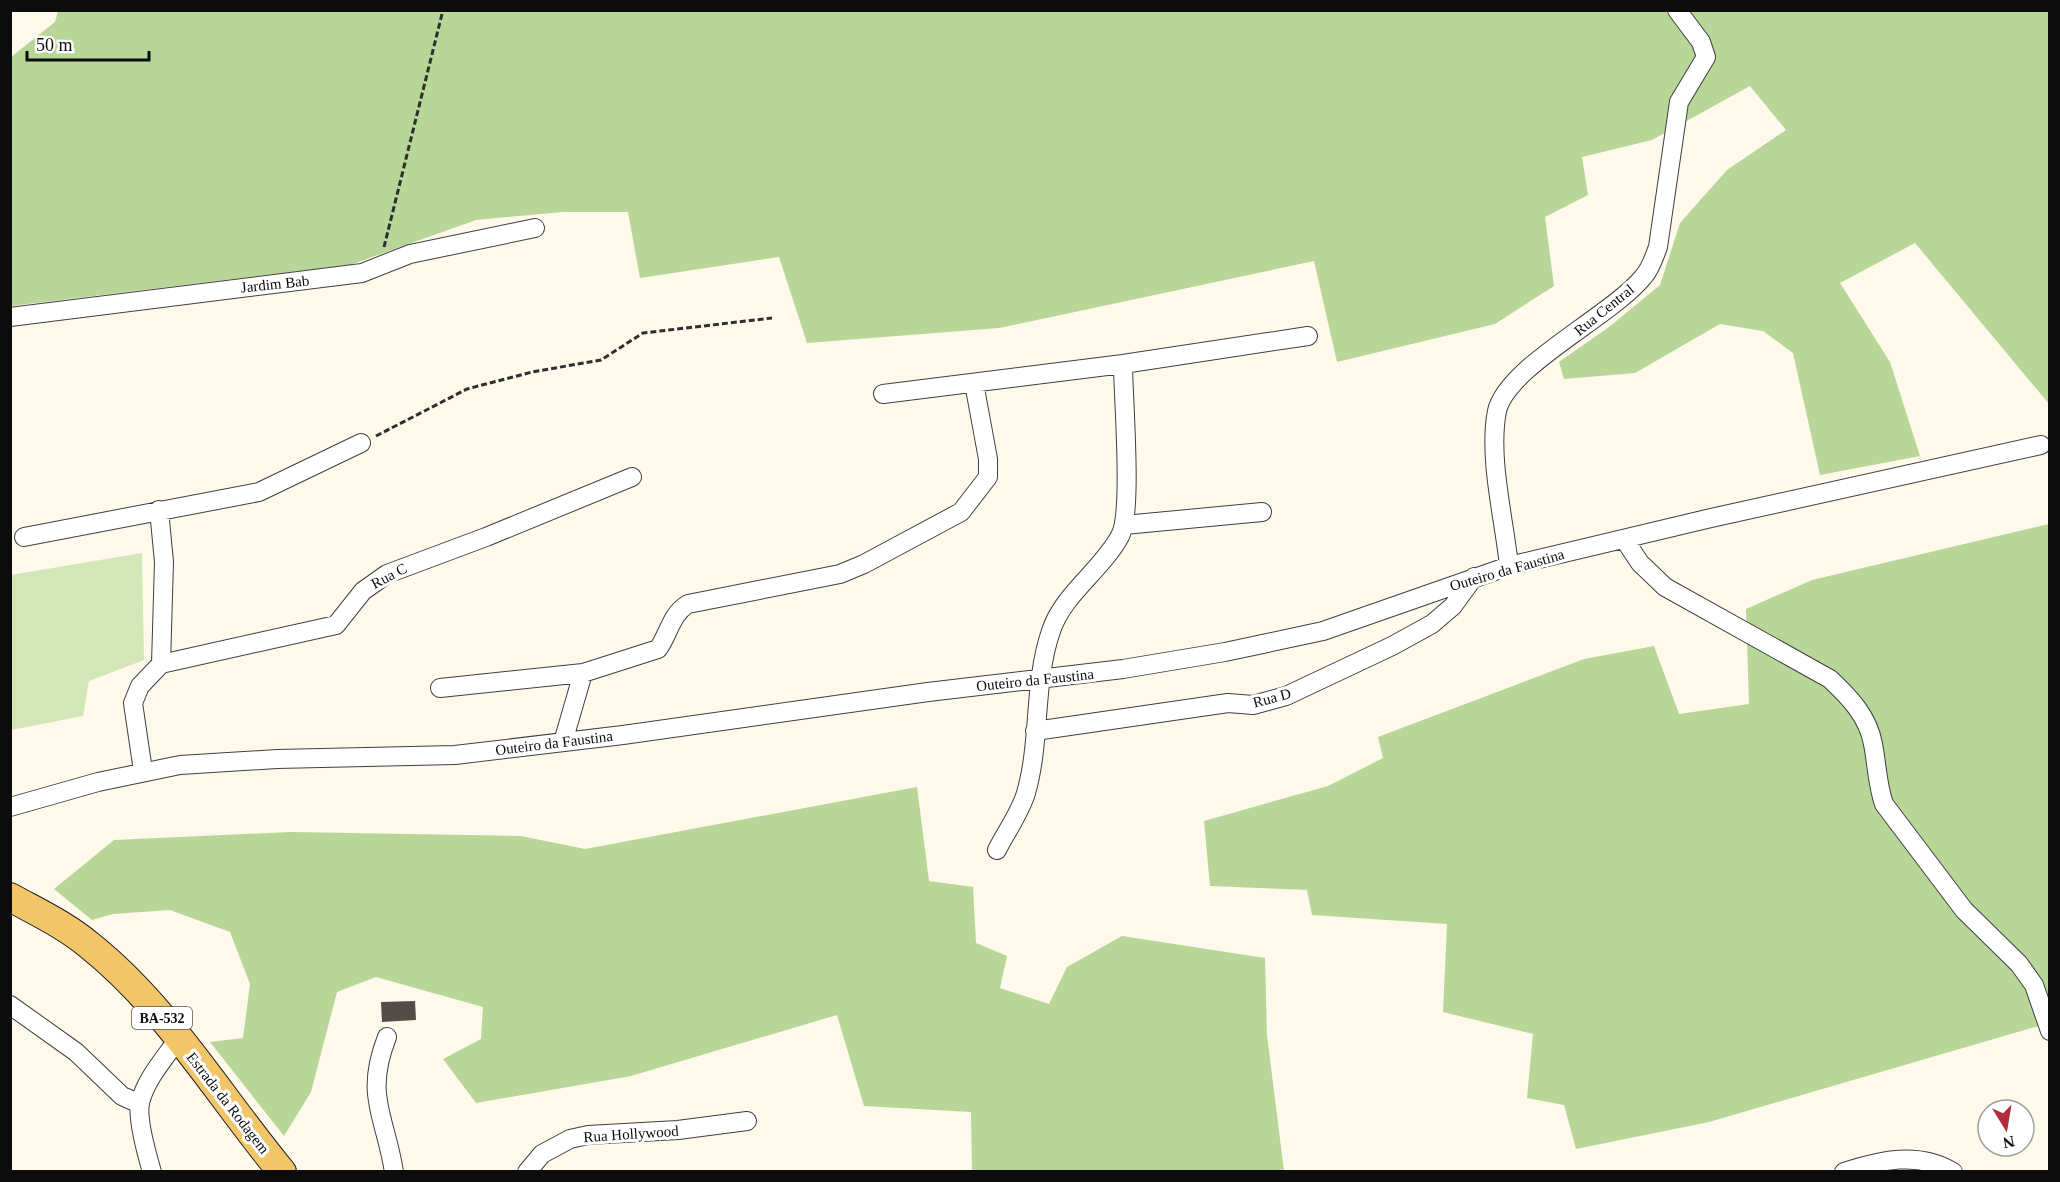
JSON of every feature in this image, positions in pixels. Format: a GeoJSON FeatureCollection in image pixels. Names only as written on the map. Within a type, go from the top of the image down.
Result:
{"type":"FeatureCollection","features":[{"type":"Feature","properties":{"kind":"main road","name":"Estrada da Rodagem"},"geometry":{"type":"LineString","coordinates":[[10,897],[65,927],[89,945],[149,1002],[282,1172]]}},
{"type":"Feature","properties":{"kind":"street","name":"Rua Central"},"geometry":{"type":"LineString","coordinates":[[1509,566],[1495,447],[1498,409],[1502,399],[1525,372],[1617,303],[1645,275],[1651,263],[1658,247],[1679,102],[1706,57],[1701,42],[1677,10]]}},
{"type":"Feature","properties":{"kind":"street","name":"Jardim Bab"},"geometry":{"type":"LineString","coordinates":[[10,317],[362,273],[410,254],[535,228]]}},
{"type":"Feature","properties":{"kind":"street"},"geometry":{"type":"LineString","coordinates":[[883,394],[1123,364],[1308,336]]}},
{"type":"Feature","properties":{"kind":"street"},"geometry":{"type":"LineString","coordinates":[[997,850],[1025,796],[1050,633],[1056,619],[1112,550],[1124,525],[1126,493],[1123,364]]}},
{"type":"Feature","properties":{"kind":"street"},"geometry":{"type":"LineString","coordinates":[[440,688],[583,673],[658,649],[679,609],[688,604],[840,574],[864,564],[961,512],[988,477],[988,459],[974,383]]}},
{"type":"Feature","properties":{"kind":"street"},"geometry":{"type":"LineString","coordinates":[[24,537],[259,492],[361,443]]}},
{"type":"Feature","properties":{"kind":"street","name":"Outeiro da Faustina"},"geometry":{"type":"LineString","coordinates":[[10,807],[143,771],[231,761],[455,755],[928,692],[1041,680],[1225,652],[1323,631],[1509,566],[2042,445]]}},
{"type":"Feature","properties":{"kind":"street","name":"Rua C"},"geometry":{"type":"LineString","coordinates":[[161,664],[336,625],[363,591],[387,574],[506,529],[632,477]]}},
{"type":"Feature","properties":{"kind":"street"},"geometry":{"type":"LineString","coordinates":[[143,771],[133,703],[140,686],[161,664],[164,562],[159,510]]}},
{"type":"Feature","properties":{"kind":"street"},"geometry":{"type":"LineString","coordinates":[[1124,525],[1262,512]]}},
{"type":"Feature","properties":{"kind":"street"},"geometry":{"type":"LineString","coordinates":[[1624,539],[1640,563],[1665,587],[1830,679],[1850,698],[1863,717],[1873,741],[1878,787],[1884,804],[1950,894],[2029,978],[2049,1031]]}},
{"type":"Feature","properties":{"kind":"street","name":"Rua D"},"geometry":{"type":"LineString","coordinates":[[1035,731],[1228,703],[1253,705],[1286,696],[1392,646],[1432,624],[1453,606],[1474,577]]}},
{"type":"Feature","properties":{"kind":"street"},"geometry":{"type":"LineString","coordinates":[[563,742],[583,673]]}},
{"type":"Feature","properties":{"kind":"street"},"geometry":{"type":"LineString","coordinates":[[10,1005],[46,1028],[76,1052],[122,1096],[140,1104]]}},
{"type":"Feature","properties":{"kind":"street"},"geometry":{"type":"LineString","coordinates":[[387,1037],[378,1060],[376,1096],[394,1172]]}},
{"type":"Feature","properties":{"kind":"street"},"geometry":{"type":"LineString","coordinates":[[152,1172],[146,1150],[140,1104],[157,1069],[178,1039]]}},
{"type":"Feature","properties":{"kind":"street","name":"Rua Hollywood"},"geometry":{"type":"LineString","coordinates":[[527,1172],[542,1154],[570,1139],[588,1135],[678,1131],[747,1121]]}},
{"type":"Feature","properties":{"kind":"street"},"geometry":{"type":"LineString","coordinates":[[1844,1172],[1905,1158],[1942,1165],[1953,1172]]}},
{"type":"Feature","properties":{"kind":"path"},"geometry":{"type":"LineString","coordinates":[[379,265],[443,10]]}},
{"type":"Feature","properties":{"kind":"path"},"geometry":{"type":"LineString","coordinates":[[361,443],[467,389],[532,372],[601,360],[643,333],[772,318]]}},
{"type":"Feature","properties":{"kind":"green space"},"geometry":{"type":"Polygon","coordinates":[[[58,11],[2049,11],[2049,404],[1915,243],[1840,283],[1890,362],[1920,456],[1820,475],[1793,353],[1763,331],[1720,324],[1635,373],[1564,379],[1559,362],[1609,327],[1660,285],[1680,223],[1727,170],[1786,130],[1750,86],[1652,140],[1582,157],[1588,195],[1545,217],[1554,286],[1495,324],[1337,362],[1314,261],[999,328],[807,343],[779,257],[640,278],[628,212],[563,212],[476,220],[350,265],[11,306],[11,57],[55,22],[58,11]]]}},
{"type":"Feature","properties":{"kind":"green space"},"geometry":{"type":"Polygon","coordinates":[[[2049,524],[2049,1023],[1709,1122],[1576,1149],[1564,1105],[1527,1098],[1533,1034],[1443,1012],[1447,924],[1312,915],[1307,890],[1210,886],[1204,821],[1328,786],[1383,758],[1378,737],[1584,659],[1654,646],[1679,714],[1749,704],[1746,609],[1812,580],[2049,524]]]}},
{"type":"Feature","properties":{"kind":"green space"},"geometry":{"type":"Polygon","coordinates":[[[142,553],[144,660],[89,681],[83,716],[11,730],[11,575],[142,553]]]}},
{"type":"Feature","properties":{"kind":"green space"},"geometry":{"type":"Polygon","coordinates":[[[917,787],[929,881],[973,887],[976,943],[1007,956],[1000,988],[1049,1004],[1067,967],[1122,936],[1265,958],[1267,1035],[1284,1171],[972,1171],[971,1112],[864,1106],[837,1015],[631,1076],[476,1103],[443,1059],[481,1039],[483,1007],[376,977],[337,992],[311,1092],[284,1136],[210,1042],[243,1038],[250,984],[230,932],[170,910],[113,914],[92,920],[54,889],[114,840],[291,832],[521,836],[585,849],[917,787]]]}},
{"type":"Feature","properties":{"kind":"building"},"geometry":{"type":"Polygon","coordinates":[[[415,1001],[416,1020],[382,1022],[381,1002],[415,1001]]]}}]}
